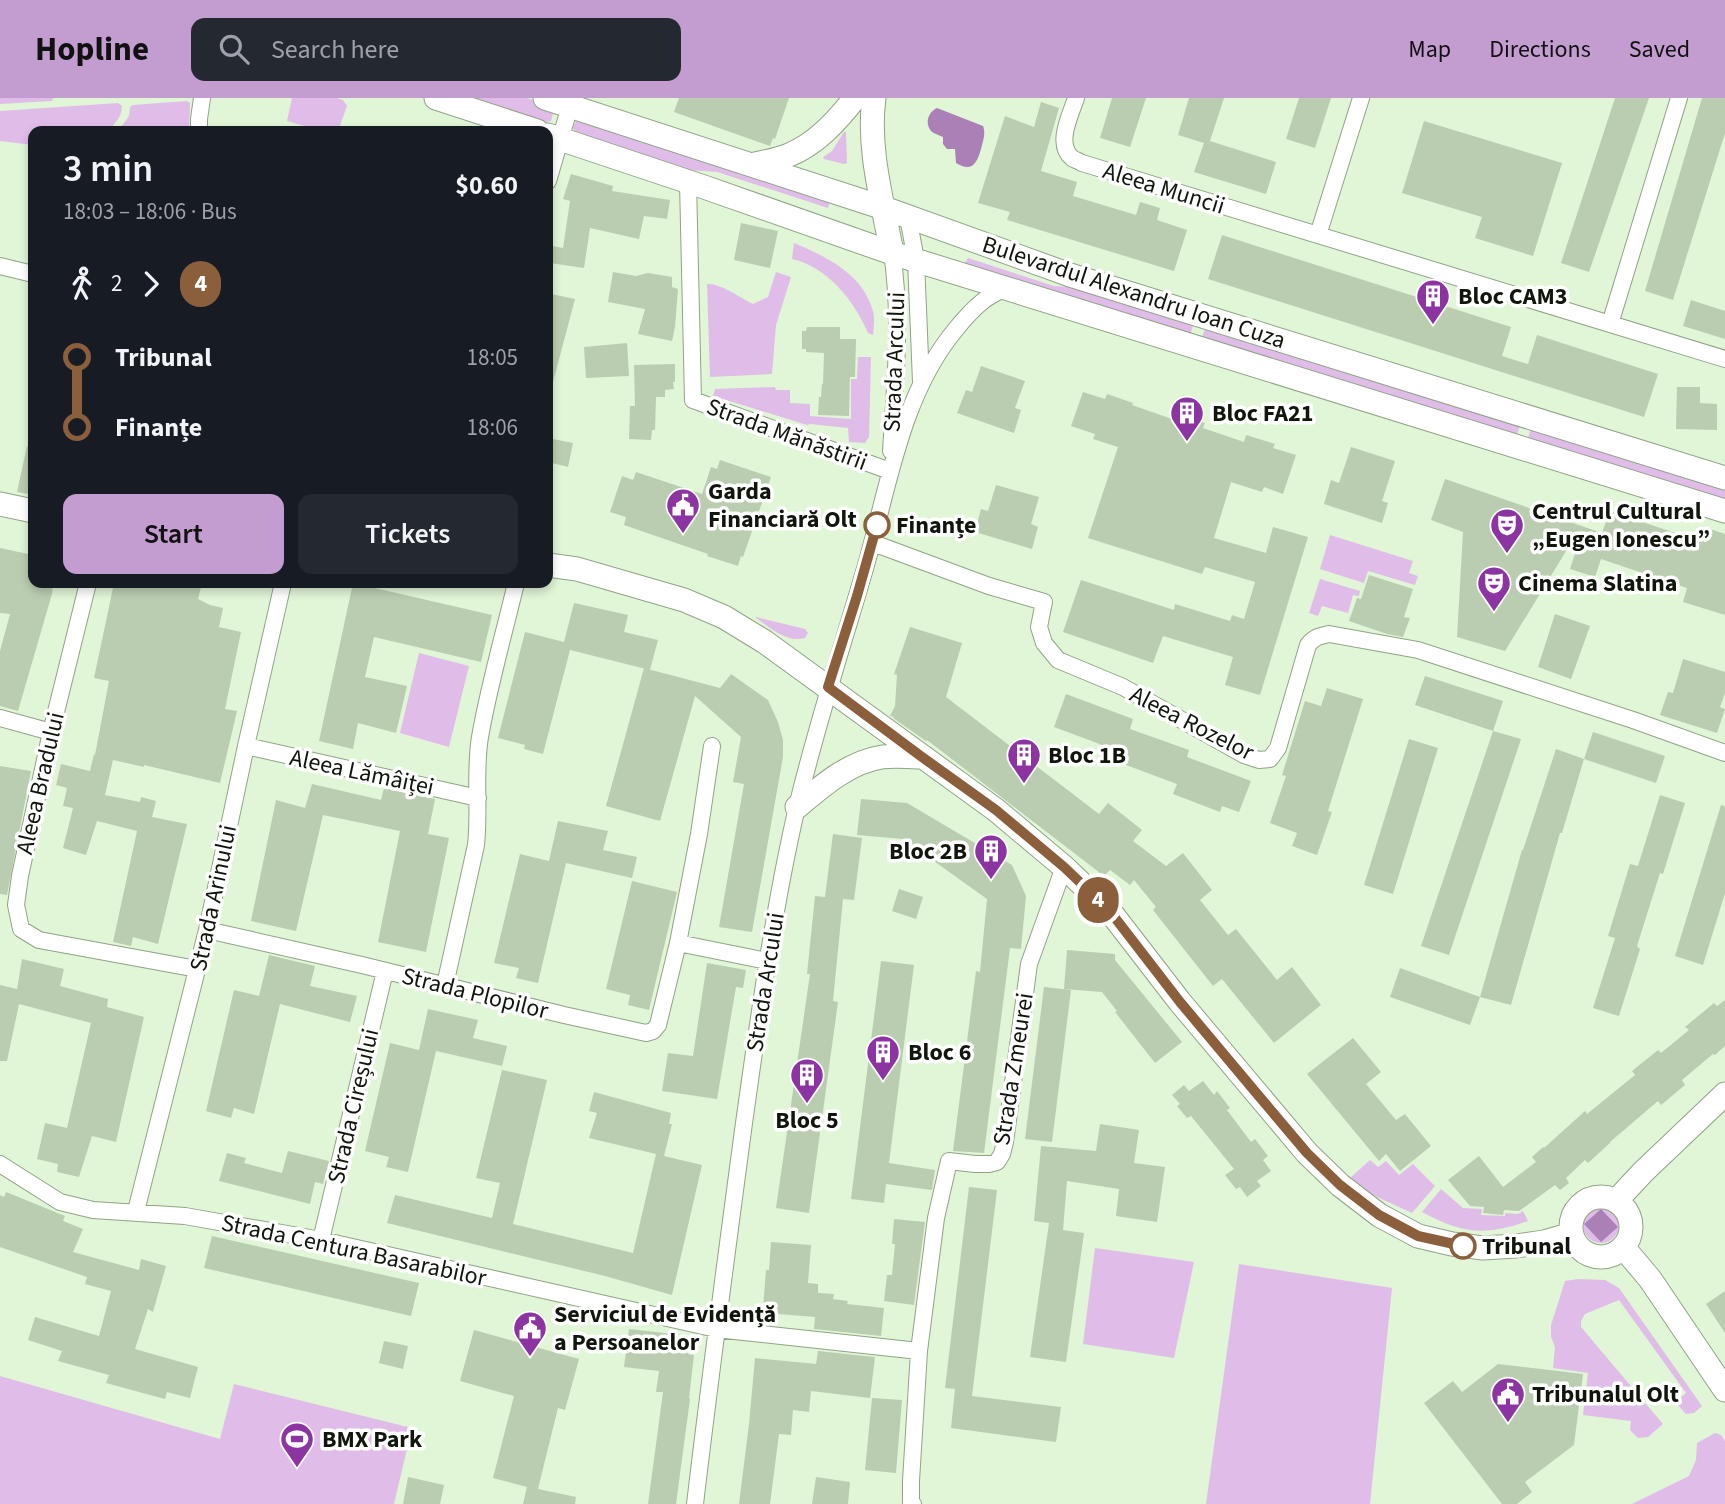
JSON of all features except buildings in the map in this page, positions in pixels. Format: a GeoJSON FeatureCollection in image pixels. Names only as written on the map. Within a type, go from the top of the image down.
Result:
{"type":"FeatureCollection","features":[{"type":"Feature","properties":{"kind":"main road"},"geometry":{"type":"LineString","coordinates":[[436,98],[522,126]]}},
{"type":"Feature","properties":{"kind":"main road","name":"Bulevardul Alexandru Ioan Cuza"},"geometry":{"type":"LineString","coordinates":[[545,98],[884,208],[1070,275],[1725,478]]}},
{"type":"Feature","properties":{"kind":"main road"},"geometry":{"type":"LineString","coordinates":[[751,165],[787,156],[805,147],[825,132],[855,98]]}},
{"type":"Feature","properties":{"kind":"main road"},"geometry":{"type":"LineString","coordinates":[[873,98],[874,153],[892,253]]}},
{"type":"Feature","properties":{"kind":"main road","name":"Bulevardul Alexandru Ioan Cuza"},"geometry":{"type":"LineString","coordinates":[[554,137],[892,253],[1725,511]]}},
{"type":"Feature","properties":{"kind":"main road"},"geometry":{"type":"LineString","coordinates":[[0,504],[28,510]]}},
{"type":"Feature","properties":{"kind":"main road"},"geometry":{"type":"LineString","coordinates":[[553,566],[577,569],[684,600],[724,617],[765,642],[996,810],[1064,867],[1109,910],[1180,1002],[1307,1153],[1340,1185],[1379,1215],[1418,1236],[1483,1248],[1530,1244],[1572,1234]]}},
{"type":"Feature","properties":{"kind":"main road"},"geometry":{"type":"LineString","coordinates":[[797,807],[829,781],[858,763],[889,756],[922,757]]}},
{"type":"Feature","properties":{"kind":"main road"},"geometry":{"type":"LineString","coordinates":[[1616,1201],[1725,1094]]}},
{"type":"Feature","properties":{"kind":"main road"},"geometry":{"type":"LineString","coordinates":[[1600,1197],[1616,1201],[1623,1207],[1631,1223],[1628,1240],[1615,1253],[1598,1256],[1589,1254],[1576,1242],[1572,1234],[1573,1217],[1577,1209],[1583,1203],[1600,1197]]}},
{"type":"Feature","properties":{"kind":"main road"},"geometry":{"type":"LineString","coordinates":[[1623,1247],[1650,1279],[1725,1390]]}},
{"type":"Feature","properties":{"kind":"street"},"geometry":{"type":"LineString","coordinates":[[199,126],[202,98]]}},
{"type":"Feature","properties":{"kind":"street","name":"Aleea Muncii"},"geometry":{"type":"LineString","coordinates":[[1076,98],[1064,138],[1065,148],[1071,157],[1096,167],[1725,359]]}},
{"type":"Feature","properties":{"kind":"street"},"geometry":{"type":"LineString","coordinates":[[1318,235],[1361,98]]}},
{"type":"Feature","properties":{"kind":"street"},"geometry":{"type":"LineString","coordinates":[[1610,324],[1679,98]]}},
{"type":"Feature","properties":{"kind":"street"},"geometry":{"type":"LineString","coordinates":[[554,137],[570,106]]}},
{"type":"Feature","properties":{"kind":"street","name":"Strada Mănăstirii"},"geometry":{"type":"LineString","coordinates":[[688,182],[693,400],[890,471]]}},
{"type":"Feature","properties":{"kind":"street","name":"Strada Arcului"},"geometry":{"type":"LineString","coordinates":[[908,217],[916,260],[921,384]]}},
{"type":"Feature","properties":{"kind":"street","name":"Strada Arcului"},"geometry":{"type":"LineString","coordinates":[[890,471],[898,340],[896,279],[892,253]]}},
{"type":"Feature","properties":{"kind":"street"},"geometry":{"type":"LineString","coordinates":[[0,265],[28,273]]}},
{"type":"Feature","properties":{"kind":"street","name":"Strada Arcului"},"geometry":{"type":"LineString","coordinates":[[695,1504],[766,961],[797,807],[828,687],[873,543],[890,471],[921,384],[945,342],[966,317],[984,300],[1005,288]]}},
{"type":"Feature","properties":{"kind":"street","name":"Aleea Rozelor"},"geometry":{"type":"LineString","coordinates":[[873,543],[989,586],[1044,602],[1039,627],[1044,643],[1058,660],[1123,687],[1244,755],[1259,760],[1270,759],[1278,748],[1308,645],[1313,639],[1329,634],[1418,650],[1725,753]]}},
{"type":"Feature","properties":{"kind":"street","name":"Aleea Bradului"},"geometry":{"type":"LineString","coordinates":[[87,588],[51,732],[20,876],[16,905],[21,929],[39,940],[197,969]]}},
{"type":"Feature","properties":{"kind":"street","name":"Strada Arinului"},"geometry":{"type":"LineString","coordinates":[[136,1211],[207,930],[282,588]]}},
{"type":"Feature","properties":{"kind":"street"},"geometry":{"type":"LineString","coordinates":[[445,985],[476,845],[479,822],[480,738],[515,588]]}},
{"type":"Feature","properties":{"kind":"street"},"geometry":{"type":"LineString","coordinates":[[0,718],[51,732]]}},
{"type":"Feature","properties":{"kind":"street","name":"Aleea Lămâiței"},"geometry":{"type":"LineString","coordinates":[[246,746],[478,798]]}},
{"type":"Feature","properties":{"kind":"street","name":"Strada Plopilor"},"geometry":{"type":"LineString","coordinates":[[207,930],[564,1015],[646,1033],[653,1031],[658,1025],[678,943],[699,834],[712,746]]}},
{"type":"Feature","properties":{"kind":"street","name":"Strada Zmeurei"},"geometry":{"type":"LineString","coordinates":[[913,1504],[911,1481],[919,1351],[936,1218],[949,1161],[989,1164],[997,1162],[1002,1154],[1029,964],[1064,867]]}},
{"type":"Feature","properties":{"kind":"street"},"geometry":{"type":"LineString","coordinates":[[678,943],[766,961]]}},
{"type":"Feature","properties":{"kind":"street","name":"Strada Cireșului"},"geometry":{"type":"LineString","coordinates":[[321,1240],[385,971]]}},
{"type":"Feature","properties":{"kind":"street","name":"Strada Centura Basarabilor"},"geometry":{"type":"LineString","coordinates":[[0,1164],[60,1202],[93,1209],[185,1216],[321,1240],[716,1329]]}},
{"type":"Feature","properties":{"kind":"street"},"geometry":{"type":"LineString","coordinates":[[716,1329],[919,1351]]}},
{"type":"Feature","properties":{"kind":"shaded area"},"geometry":{"type":"Polygon","coordinates":[[[0,98],[53,98],[52,101],[0,104],[0,98]]]}},
{"type":"Feature","properties":{"kind":"shaded area"},"geometry":{"type":"Polygon","coordinates":[[[292,98],[337,98],[343,100],[347,106],[340,126],[304,126],[287,121],[292,98]]]}},
{"type":"Feature","properties":{"kind":"shaded area"},"geometry":{"type":"Polygon","coordinates":[[[472,98],[527,98],[551,106],[554,110],[551,121],[546,122],[472,98]]]}},
{"type":"Feature","properties":{"kind":"shaded area"},"geometry":{"type":"Polygon","coordinates":[[[187,101],[190,103],[189,126],[122,126],[133,105],[187,101]]]}},
{"type":"Feature","properties":{"kind":"shaded area"},"geometry":{"type":"Polygon","coordinates":[[[118,103],[122,106],[118,120],[113,126],[28,126],[28,144],[0,141],[0,111],[118,103]]]}},
{"type":"Feature","properties":{"kind":"shaded area"},"geometry":{"type":"Polygon","coordinates":[[[937,108],[983,126],[983,143],[978,159],[970,167],[956,163],[955,149],[947,149],[943,144],[943,137],[930,129],[928,118],[937,108]]]}},
{"type":"Feature","properties":{"kind":"shaded area"},"geometry":{"type":"Polygon","coordinates":[[[576,121],[830,201],[828,208],[717,172],[688,170],[575,132],[573,128],[576,121]]]}},
{"type":"Feature","properties":{"kind":"shaded area"},"geometry":{"type":"Polygon","coordinates":[[[844,132],[847,163],[824,159],[823,157],[832,151],[844,132]]]}},
{"type":"Feature","properties":{"kind":"shaded area"},"geometry":{"type":"Polygon","coordinates":[[[794,243],[840,267],[860,285],[873,311],[873,335],[868,333],[847,297],[828,277],[805,263],[792,259],[794,243]]]}},
{"type":"Feature","properties":{"kind":"shaded area"},"geometry":{"type":"Polygon","coordinates":[[[968,258],[1054,286],[1092,288],[1195,319],[1190,335],[965,263],[968,258]]]}},
{"type":"Feature","properties":{"kind":"shaded area"},"geometry":{"type":"Polygon","coordinates":[[[776,272],[791,277],[776,325],[772,374],[710,377],[707,284],[724,288],[753,304],[768,297],[776,272]]]}},
{"type":"Feature","properties":{"kind":"shaded area"},"geometry":{"type":"Polygon","coordinates":[[[1207,322],[1522,419],[1517,435],[1202,338],[1207,322]]]}},
{"type":"Feature","properties":{"kind":"shaded area"},"geometry":{"type":"Polygon","coordinates":[[[858,357],[871,357],[869,437],[865,443],[849,442],[848,428],[807,425],[713,396],[715,389],[775,387],[776,390],[790,390],[790,403],[810,404],[810,416],[851,419],[851,379],[857,379],[858,357]]]}},
{"type":"Feature","properties":{"kind":"shaded area"},"geometry":{"type":"Polygon","coordinates":[[[1533,422],[1725,482],[1725,500],[1528,438],[1533,422]]]}},
{"type":"Feature","properties":{"kind":"shaded area"},"geometry":{"type":"Polygon","coordinates":[[[1330,535],[1413,561],[1409,573],[1418,576],[1415,585],[1368,571],[1364,583],[1320,569],[1330,535]]]}},
{"type":"Feature","properties":{"kind":"shaded area"},"geometry":{"type":"Polygon","coordinates":[[[1320,579],[1360,591],[1359,596],[1353,595],[1348,613],[1322,606],[1318,616],[1309,613],[1320,579]]]}},
{"type":"Feature","properties":{"kind":"shaded area"},"geometry":{"type":"Polygon","coordinates":[[[756,617],[805,629],[808,633],[805,638],[785,637],[756,617]]]}},
{"type":"Feature","properties":{"kind":"shaded area"},"geometry":{"type":"Polygon","coordinates":[[[419,653],[469,666],[449,747],[400,733],[419,653]]]}},
{"type":"Feature","properties":{"kind":"shaded area"},"geometry":{"type":"Polygon","coordinates":[[[1370,1160],[1378,1167],[1386,1161],[1399,1175],[1413,1164],[1435,1186],[1412,1213],[1362,1190],[1349,1179],[1370,1160]]]}},
{"type":"Feature","properties":{"kind":"shaded area"},"geometry":{"type":"Polygon","coordinates":[[[1441,1189],[1463,1208],[1482,1209],[1481,1215],[1505,1216],[1505,1213],[1518,1214],[1523,1211],[1528,1221],[1486,1231],[1450,1225],[1422,1212],[1441,1189]]]}},
{"type":"Feature","properties":{"kind":"shaded area"},"geometry":{"type":"Polygon","coordinates":[[[1601,1207],[1614,1212],[1619,1225],[1614,1238],[1601,1243],[1588,1238],[1583,1225],[1588,1212],[1601,1207]]]}},
{"type":"Feature","properties":{"kind":"shaded area"},"geometry":{"type":"Polygon","coordinates":[[[1601,1209],[1618,1227],[1601,1242],[1584,1224],[1601,1209]]]}},
{"type":"Feature","properties":{"kind":"shaded area"},"geometry":{"type":"Polygon","coordinates":[[[1095,1248],[1194,1262],[1174,1358],[1083,1344],[1095,1248]]]}},
{"type":"Feature","properties":{"kind":"shaded area"},"geometry":{"type":"Polygon","coordinates":[[[1239,1264],[1392,1288],[1370,1504],[1206,1504],[1239,1264]]]}},
{"type":"Feature","properties":{"kind":"shaded area"},"geometry":{"type":"Polygon","coordinates":[[[1605,1280],[1619,1288],[1702,1406],[1694,1413],[1686,1414],[1675,1402],[1686,1393],[1619,1300],[1585,1314],[1581,1327],[1663,1424],[1648,1437],[1638,1438],[1630,1430],[1631,1421],[1583,1415],[1588,1373],[1553,1368],[1555,1347],[1551,1337],[1551,1325],[1565,1281],[1605,1280]]]}},
{"type":"Feature","properties":{"kind":"shaded area"},"geometry":{"type":"Polygon","coordinates":[[[0,1376],[220,1439],[234,1384],[412,1428],[394,1504],[0,1504],[0,1376]]]}},
{"type":"Feature","properties":{"kind":"shaded area"},"geometry":{"type":"Polygon","coordinates":[[[1715,1433],[1721,1435],[1725,1441],[1725,1504],[1632,1504],[1689,1476],[1696,1460],[1697,1443],[1715,1433]]]}},
{"type":"Feature","properties":{"kind":"bus line","name":"4"},"geometry":{"type":"LineString","coordinates":[[877,525],[828,687],[996,810],[1064,867],[1109,910],[1180,1002],[1258,1095],[1307,1153],[1340,1185],[1379,1215],[1418,1236],[1463,1246]]}},
{"type":"Feature","properties":{"kind":"place","name":"Bloc CAM3"},"geometry":{"type":"Point","coordinates":[1433,326]}},
{"type":"Feature","properties":{"kind":"place","name":"Bloc FA21"},"geometry":{"type":"Point","coordinates":[1187,443]}},
{"type":"Feature","properties":{"kind":"place","name":"Finanțe"},"geometry":{"type":"Point","coordinates":[877,525]}},
{"type":"Feature","properties":{"kind":"place","name":"Garda Financiară Olt"},"geometry":{"type":"Point","coordinates":[683,535]}},
{"type":"Feature","properties":{"kind":"place","name":"Centrul Cultural „Eugen Ionescu”"},"geometry":{"type":"Point","coordinates":[1507,555]}},
{"type":"Feature","properties":{"kind":"place","name":"Cinema Slatina"},"geometry":{"type":"Point","coordinates":[1494,613]}},
{"type":"Feature","properties":{"kind":"place","name":"Bloc 1B"},"geometry":{"type":"Point","coordinates":[1024,785]}},
{"type":"Feature","properties":{"kind":"place","name":"Bloc 2B"},"geometry":{"type":"Point","coordinates":[991,881]}},
{"type":"Feature","properties":{"kind":"place","name":"Bloc 6"},"geometry":{"type":"Point","coordinates":[883,1082]}},
{"type":"Feature","properties":{"kind":"place","name":"Bloc 5"},"geometry":{"type":"Point","coordinates":[807,1105]}},
{"type":"Feature","properties":{"kind":"place","name":"Tribunal"},"geometry":{"type":"Point","coordinates":[1463,1246]}},
{"type":"Feature","properties":{"kind":"place","name":"Serviciul de Evidență a Persoanelor"},"geometry":{"type":"Point","coordinates":[530,1358]}},
{"type":"Feature","properties":{"kind":"place","name":"Tribunalul Olt"},"geometry":{"type":"Point","coordinates":[1508,1424]}},
{"type":"Feature","properties":{"kind":"place","name":"BMX Park"},"geometry":{"type":"Point","coordinates":[297,1469]}}]}
